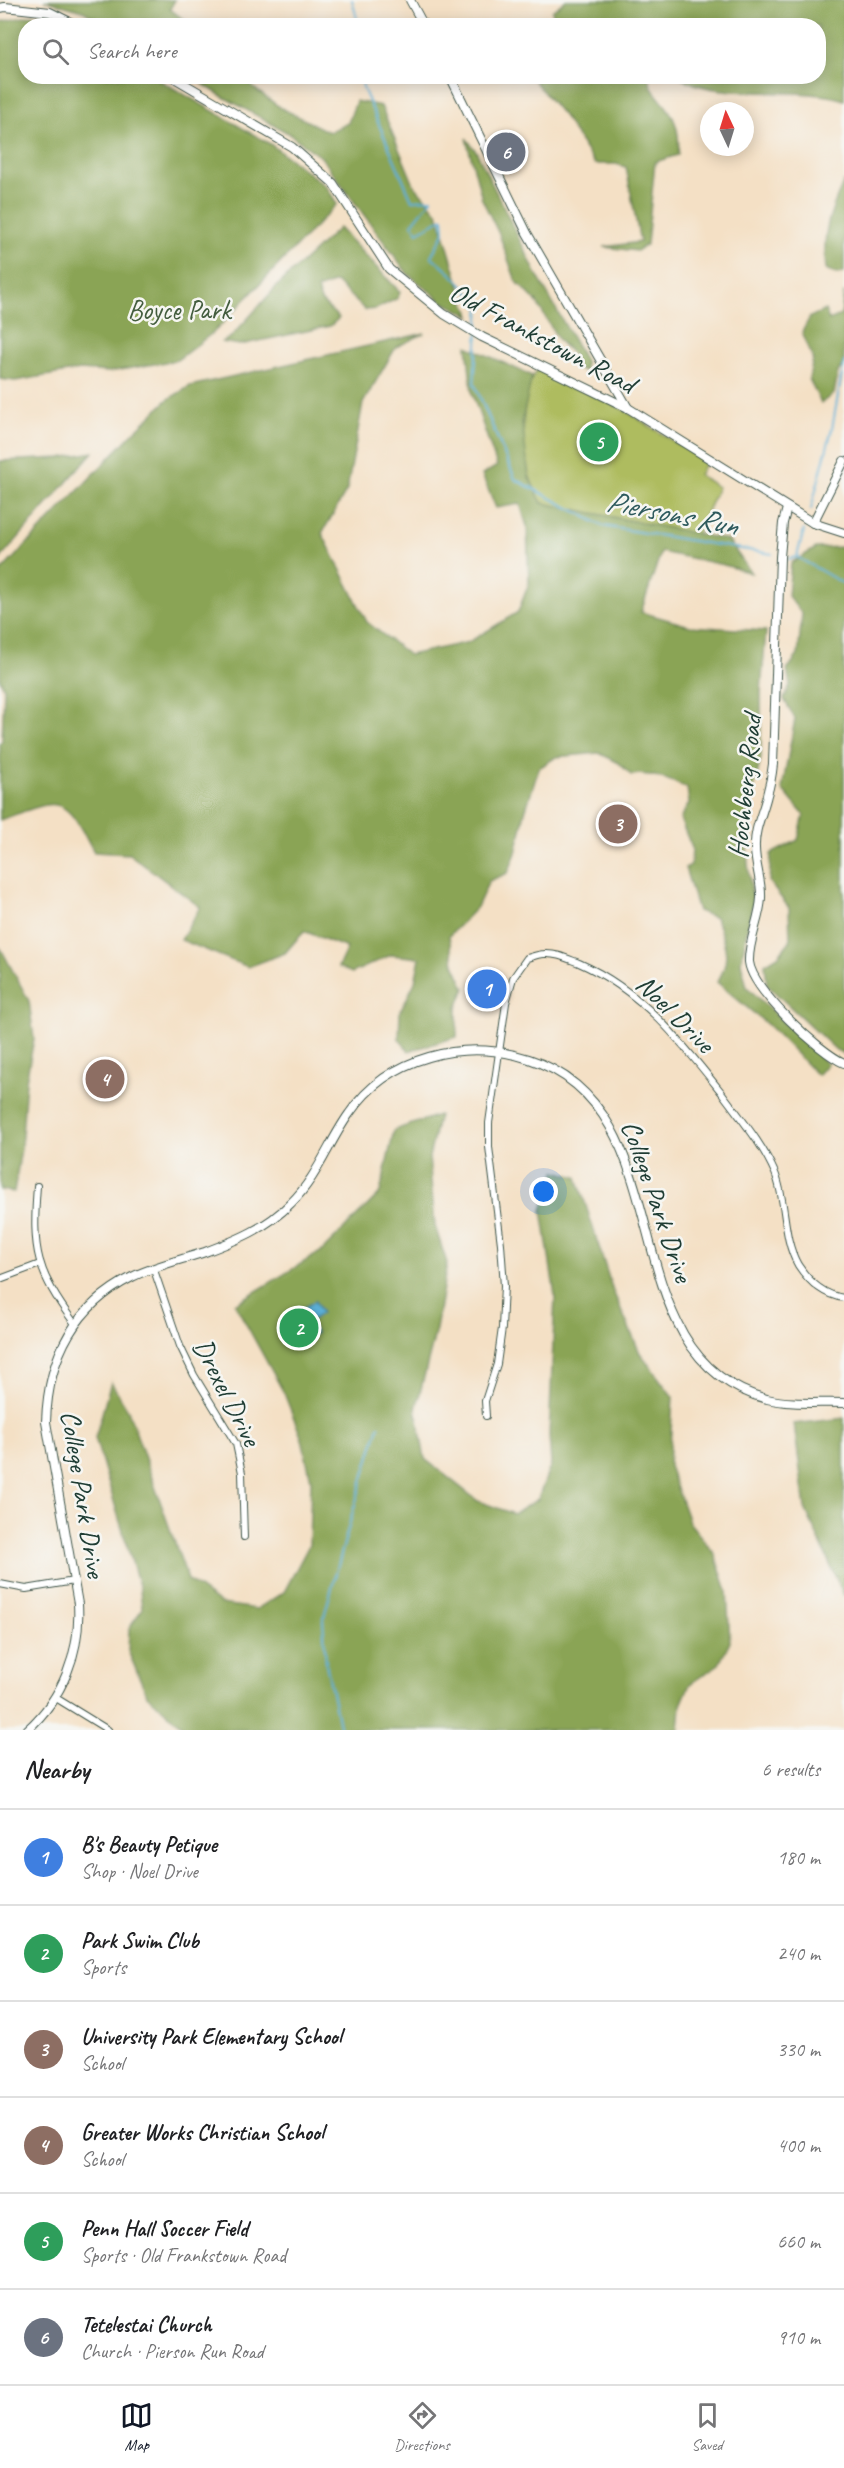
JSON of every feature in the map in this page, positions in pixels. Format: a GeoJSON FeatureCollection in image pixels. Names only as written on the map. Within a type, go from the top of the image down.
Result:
{"type":"FeatureCollection","features":[{"type":"Feature","properties":{"kind":"street"},"geometry":{"type":"LineString","coordinates":[[410,0],[420,18]]}},
{"type":"Feature","properties":{"kind":"street"},"geometry":{"type":"LineString","coordinates":[[0,9],[5,7],[51,12],[63,18]]}},
{"type":"Feature","properties":{"kind":"street","name":"Old Frankstown Road"},"geometry":{"type":"LineString","coordinates":[[185,84],[292,147],[333,183],[389,269],[444,314],[482,337],[628,408],[813,523],[844,532]]}},
{"type":"Feature","properties":{"kind":"street"},"geometry":{"type":"LineString","coordinates":[[454,84],[527,233],[628,408]]}},
{"type":"Feature","properties":{"kind":"street"},"geometry":{"type":"LineString","coordinates":[[813,523],[844,461]]}},
{"type":"Feature","properties":{"kind":"street","name":"Hochberg Road"},"geometry":{"type":"LineString","coordinates":[[787,508],[783,523],[780,557],[774,764],[754,847],[761,898],[749,960],[752,974],[762,990],[790,1020],[833,1058],[844,1063]]}},
{"type":"Feature","properties":{"kind":"street","name":"Noel Drive"},"geometry":{"type":"LineString","coordinates":[[486,1416],[485,1401],[497,1364],[502,1328],[504,1286],[489,1147],[489,1123],[506,1003],[513,978],[526,958],[543,954],[558,955],[590,968],[629,991],[649,1008],[685,1046],[765,1152],[776,1175],[791,1251],[807,1278],[833,1297],[844,1298]]}},
{"type":"Feature","properties":{"kind":"street","name":"College Park Drive"},"geometry":{"type":"LineString","coordinates":[[27,1730],[57,1698],[69,1669],[79,1622],[46,1422],[47,1396],[52,1372],[62,1344],[75,1324],[112,1289],[133,1277],[237,1240],[278,1216],[307,1184],[349,1113],[363,1096],[392,1073],[435,1054],[466,1050],[500,1052],[538,1063],[571,1081],[593,1101],[610,1124],[631,1177],[674,1319],[694,1352],[723,1379],[765,1398],[797,1403],[844,1403]]}},
{"type":"Feature","properties":{"kind":"street"},"geometry":{"type":"LineString","coordinates":[[37,1186],[34,1220],[35,1244],[40,1264],[51,1291],[75,1324]]}},
{"type":"Feature","properties":{"kind":"street"},"geometry":{"type":"LineString","coordinates":[[0,1279],[40,1264]]}},
{"type":"Feature","properties":{"kind":"street","name":"Drexel Drive"},"geometry":{"type":"LineString","coordinates":[[154,1269],[180,1346],[194,1375],[236,1444],[242,1473],[244,1538]]}},
{"type":"Feature","properties":{"kind":"street"},"geometry":{"type":"LineString","coordinates":[[0,1584],[26,1588],[74,1581]]}},
{"type":"Feature","properties":{"kind":"street"},"geometry":{"type":"LineString","coordinates":[[57,1698],[108,1730]]}},
{"type":"Feature","properties":{"kind":"green space"},"geometry":{"type":"Polygon","coordinates":[[[44,0],[175,0],[170,9],[182,18],[94,18],[83,11],[44,0]]]}},
{"type":"Feature","properties":{"kind":"green space"},"geometry":{"type":"Polygon","coordinates":[[[566,0],[844,0],[844,100],[805,94],[715,89],[694,84],[826,84],[826,18],[554,18],[552,11],[566,0]]]}},
{"type":"Feature","properties":{"kind":"green space"},"geometry":{"type":"Polygon","coordinates":[[[33,15],[42,18],[19,18],[33,15]]]}},
{"type":"Feature","properties":{"kind":"green space","name":"Boyce Park"},"geometry":{"type":"Polygon","coordinates":[[[18,18],[18,84],[166,84],[270,144],[326,186],[337,204],[215,331],[177,360],[109,372],[80,370],[15,381],[0,379],[0,22],[18,18]]]}},
{"type":"Feature","properties":{"kind":"green space"},"geometry":{"type":"Polygon","coordinates":[[[203,84],[252,84],[251,86],[281,108],[329,132],[348,123],[356,101],[381,106],[414,185],[438,213],[464,301],[471,316],[443,302],[407,273],[321,157],[288,133],[203,84]]]}},
{"type":"Feature","properties":{"kind":"green space"},"geometry":{"type":"Polygon","coordinates":[[[537,84],[651,84],[674,120],[678,131],[678,155],[655,162],[647,244],[637,251],[604,247],[640,242],[626,167],[616,164],[595,164],[564,117],[537,84]]]}},
{"type":"Feature","properties":{"kind":"green space"},"geometry":{"type":"Polygon","coordinates":[[[466,138],[476,151],[536,273],[585,361],[585,371],[577,369],[573,355],[559,341],[536,301],[516,281],[499,234],[482,199],[466,138]]]}},
{"type":"Feature","properties":{"kind":"green space"},"geometry":{"type":"Polygon","coordinates":[[[844,181],[844,273],[836,274],[826,269],[825,245],[831,214],[844,181]]]}},
{"type":"Feature","properties":{"kind":"green space"},"geometry":{"type":"Polygon","coordinates":[[[339,228],[400,292],[398,298],[376,309],[365,310],[336,282],[317,289],[321,301],[339,318],[330,326],[240,345],[222,342],[231,337],[278,285],[339,228]]]}},
{"type":"Feature","properties":{"kind":"green space"},"geometry":{"type":"Polygon","coordinates":[[[844,292],[844,364],[838,372],[834,394],[821,403],[809,379],[813,359],[802,332],[810,317],[825,310],[829,320],[841,315],[844,292]]]}},
{"type":"Feature","properties":{"kind":"green space"},"geometry":{"type":"Polygon","coordinates":[[[425,333],[396,347],[363,403],[347,490],[322,533],[367,622],[409,655],[469,642],[518,612],[529,583],[527,526],[520,504],[496,508],[482,475],[497,466],[472,393],[467,346],[532,376],[522,421],[529,477],[542,503],[728,540],[751,573],[661,552],[641,612],[690,626],[766,631],[761,691],[761,758],[746,823],[753,901],[741,962],[747,987],[827,1064],[817,1075],[769,1026],[717,982],[725,965],[726,950],[716,918],[698,911],[685,868],[691,865],[692,848],[680,819],[689,803],[687,788],[653,776],[631,775],[619,763],[599,753],[556,757],[539,768],[525,812],[516,853],[508,873],[489,881],[477,907],[449,936],[454,964],[465,988],[457,1008],[457,1037],[409,1051],[399,1039],[400,1012],[415,982],[420,958],[391,955],[352,973],[338,967],[347,948],[304,931],[285,953],[248,967],[181,940],[200,907],[129,854],[94,852],[74,818],[66,810],[57,805],[48,805],[0,820],[0,744],[4,689],[0,679],[0,569],[2,570],[167,400],[190,386],[425,333]]]}},
{"type":"Feature","properties":{"kind":"green space"},"geometry":{"type":"Polygon","coordinates":[[[539,368],[626,411],[706,462],[699,475],[718,487],[697,534],[542,503],[527,466],[524,436],[528,390],[539,368]]]}},
{"type":"Feature","properties":{"kind":"green space"},"geometry":{"type":"Polygon","coordinates":[[[93,452],[0,559],[0,461],[60,458],[93,452]]]}},
{"type":"Feature","properties":{"kind":"green space"},"geometry":{"type":"Polygon","coordinates":[[[844,547],[844,1054],[836,1050],[767,985],[765,964],[778,956],[790,941],[789,908],[769,882],[771,854],[798,840],[804,815],[782,789],[795,719],[784,699],[790,685],[787,670],[798,655],[802,614],[788,596],[791,563],[816,548],[844,547]]]}},
{"type":"Feature","properties":{"kind":"green space"},"geometry":{"type":"Polygon","coordinates":[[[0,947],[29,1001],[34,1039],[26,1081],[21,1149],[14,1192],[0,1190],[0,947]]]}},
{"type":"Feature","properties":{"kind":"green space"},"geometry":{"type":"Polygon","coordinates":[[[439,1115],[429,1157],[435,1226],[447,1263],[436,1329],[416,1409],[425,1459],[478,1501],[514,1514],[538,1499],[551,1464],[549,1436],[555,1296],[542,1210],[556,1171],[577,1177],[613,1291],[640,1353],[673,1397],[669,1466],[689,1522],[715,1554],[727,1591],[730,1642],[719,1664],[690,1684],[681,1705],[679,1730],[187,1730],[147,1695],[128,1651],[129,1629],[142,1609],[140,1589],[95,1438],[111,1382],[128,1410],[188,1580],[221,1604],[257,1609],[284,1592],[309,1545],[311,1480],[302,1439],[284,1393],[235,1304],[322,1251],[380,1193],[394,1130],[439,1115]]]}},
{"type":"Feature","properties":{"kind":"green space"},"geometry":{"type":"Polygon","coordinates":[[[844,1418],[844,1596],[805,1508],[794,1424],[844,1418]]]}},
{"type":"Feature","properties":{"kind":"water"},"geometry":{"type":"Polygon","coordinates":[[[315,1301],[322,1313],[309,1322],[316,1333],[305,1339],[290,1316],[315,1301]]]}},
{"type":"Feature","properties":{"kind":"waterway","name":"Piersons Run"},"geometry":{"type":"LineString","coordinates":[[352,0],[357,18]]}},
{"type":"Feature","properties":{"kind":"waterway","name":"Piersons Run"},"geometry":{"type":"LineString","coordinates":[[363,84],[412,200],[432,199],[412,224],[418,232],[443,218],[444,233],[431,256],[457,279],[480,306],[474,383],[515,479],[603,526],[772,554]]}},
{"type":"Feature","properties":{"kind":"waterway"},"geometry":{"type":"LineString","coordinates":[[811,509],[832,429],[844,362]]}},
{"type":"Feature","properties":{"kind":"waterway"},"geometry":{"type":"LineString","coordinates":[[797,556],[804,530]]}},
{"type":"Feature","properties":{"kind":"waterway","name":"Piersons Run"},"geometry":{"type":"LineString","coordinates":[[788,559],[797,557],[844,584]]}},
{"type":"Feature","properties":{"kind":"waterway"},"geometry":{"type":"LineString","coordinates":[[340,1730],[326,1663],[323,1620],[379,1426]]}},
{"type":"Feature","properties":{"kind":"place","name":"Tetelestai Church"},"geometry":{"type":"Point","coordinates":[506,152]}},
{"type":"Feature","properties":{"kind":"place","name":"Penn Hall Soccer Field"},"geometry":{"type":"Point","coordinates":[599,442]}},
{"type":"Feature","properties":{"kind":"place","name":"University Park Elementary School"},"geometry":{"type":"Point","coordinates":[618,824]}},
{"type":"Feature","properties":{"kind":"place","name":"B's Beauty Petique"},"geometry":{"type":"Point","coordinates":[487,989]}},
{"type":"Feature","properties":{"kind":"place","name":"Greater Works Christian School"},"geometry":{"type":"Point","coordinates":[105,1079]}},
{"type":"Feature","properties":{"kind":"place","name":"Park Swim Club"},"geometry":{"type":"Point","coordinates":[299,1328]}}]}
